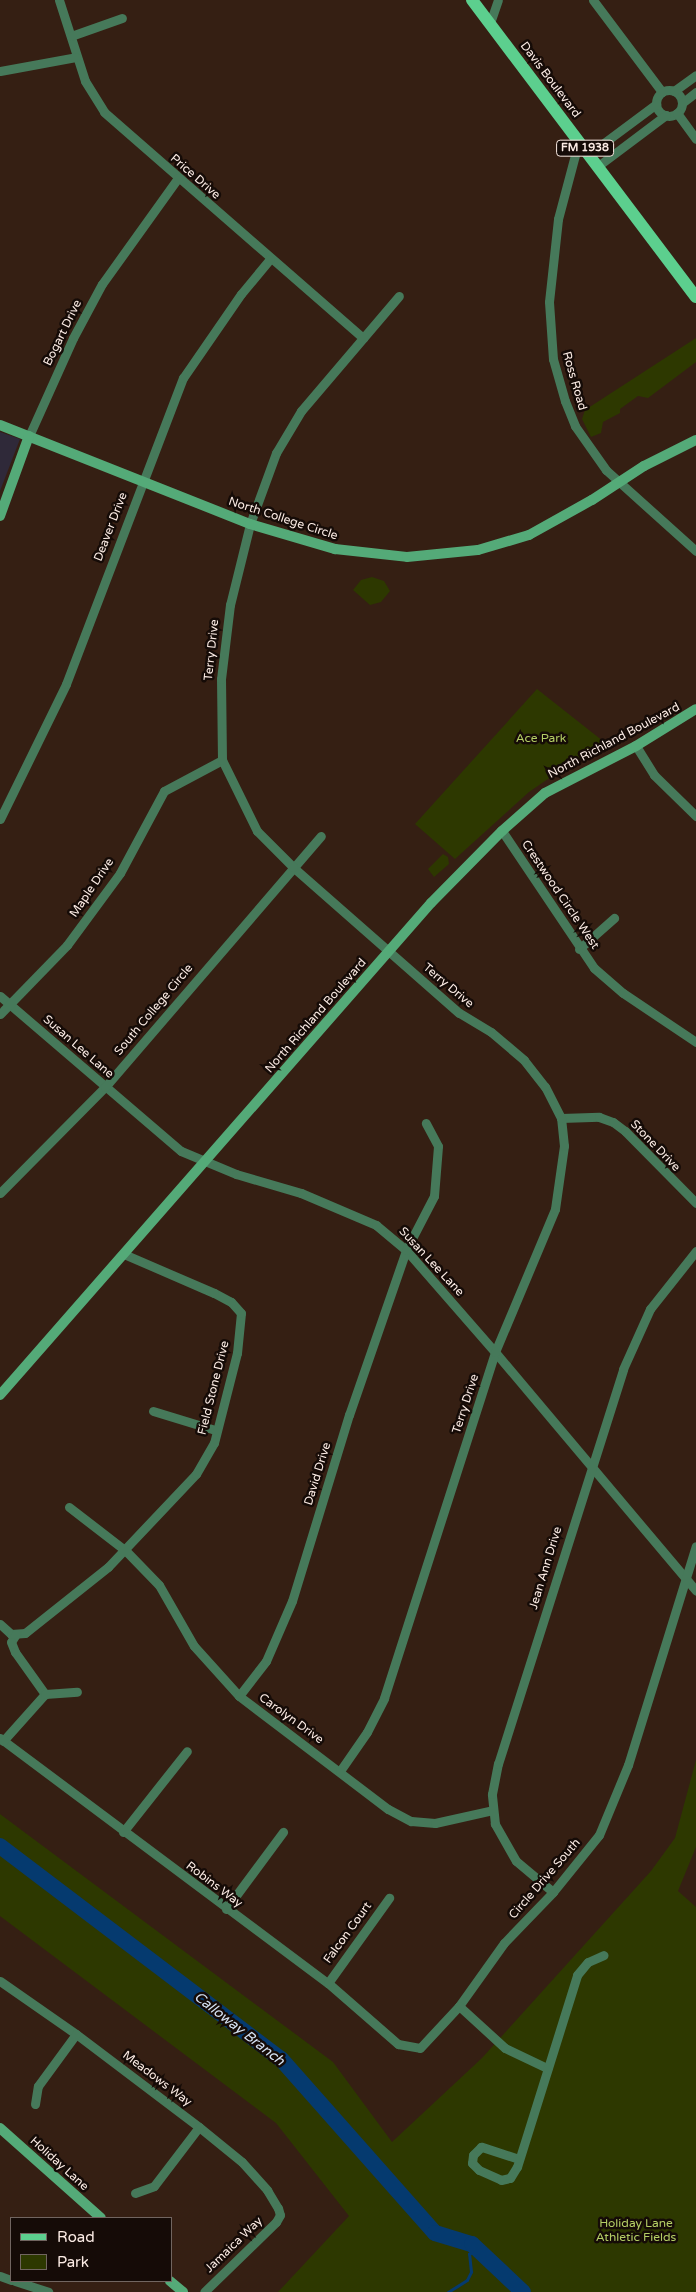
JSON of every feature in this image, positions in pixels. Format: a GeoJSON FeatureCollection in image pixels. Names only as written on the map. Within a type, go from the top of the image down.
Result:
{"type":"FeatureCollection","features":[{"type":"Feature","properties":{"kind":"main road","name":"Davis Boulevard"},"geometry":{"type":"LineString","coordinates":[[472,0],[696,297]]}},
{"type":"Feature","properties":{"kind":"street","name":"Price Drive"},"geometry":{"type":"LineString","coordinates":[[60,0],[84,81],[104,112],[270,259],[363,338]]}},
{"type":"Feature","properties":{"kind":"street"},"geometry":{"type":"LineString","coordinates":[[490,24],[498,0]]}},
{"type":"Feature","properties":{"kind":"street"},"geometry":{"type":"LineString","coordinates":[[593,0],[662,92]]}},
{"type":"Feature","properties":{"kind":"street"},"geometry":{"type":"LineString","coordinates":[[71,36],[122,18]]}},
{"type":"Feature","properties":{"kind":"street"},"geometry":{"type":"LineString","coordinates":[[0,71],[76,57]]}},
{"type":"Feature","properties":{"kind":"street"},"geometry":{"type":"LineString","coordinates":[[662,92],[674,91],[696,75]]}},
{"type":"Feature","properties":{"kind":"street"},"geometry":{"type":"LineString","coordinates":[[674,91],[682,103]]}},
{"type":"Feature","properties":{"kind":"street"},"geometry":{"type":"LineString","coordinates":[[589,154],[656,104],[662,92]]}},
{"type":"Feature","properties":{"kind":"street"},"geometry":{"type":"LineString","coordinates":[[677,113],[682,103],[696,92]]}},
{"type":"Feature","properties":{"kind":"street"},"geometry":{"type":"LineString","coordinates":[[656,104],[666,115]]}},
{"type":"Feature","properties":{"kind":"street"},"geometry":{"type":"LineString","coordinates":[[598,166],[666,115],[677,113]]}},
{"type":"Feature","properties":{"kind":"street"},"geometry":{"type":"LineString","coordinates":[[677,113],[696,139]]}},
{"type":"Feature","properties":{"kind":"street","name":"Ross Road"},"geometry":{"type":"LineString","coordinates":[[579,140],[558,219],[549,302],[553,359],[575,426],[619,484],[696,551]]}},
{"type":"Feature","properties":{"kind":"street","name":"Bogart Drive"},"geometry":{"type":"LineString","coordinates":[[0,516],[30,436],[73,338],[102,284],[178,178]]}},
{"type":"Feature","properties":{"kind":"street","name":"Deaver Drive"},"geometry":{"type":"LineString","coordinates":[[0,819],[66,684],[142,481],[183,378],[241,294],[270,259]]}},
{"type":"Feature","properties":{"kind":"street","name":"Terry Drive"},"geometry":{"type":"LineString","coordinates":[[340,1771],[367,1732],[384,1698],[495,1352],[555,1209],[564,1146],[561,1118],[545,1087],[524,1060],[491,1032],[459,1013],[293,867],[257,831],[222,760],[220,679],[225,637],[250,524],[281,442],[301,411],[399,296]]}},
{"type":"Feature","properties":{"kind":"street","name":"North College Circle"},"geometry":{"type":"LineString","coordinates":[[0,425],[250,524],[335,549],[378,556],[435,556],[478,550],[529,535],[619,484],[644,466],[696,440]]}},
{"type":"Feature","properties":{"kind":"street","name":"North Richland Boulevard"},"geometry":{"type":"LineString","coordinates":[[0,1395],[431,902],[502,831],[545,793],[636,746],[696,709]]}},
{"type":"Feature","properties":{"kind":"street"},"geometry":{"type":"LineString","coordinates":[[636,746],[654,775],[696,816]]}},
{"type":"Feature","properties":{"kind":"street","name":"Maple Drive"},"geometry":{"type":"LineString","coordinates":[[0,1014],[68,945],[120,873],[164,791],[222,760]]}},
{"type":"Feature","properties":{"kind":"street","name":"Crestwood Circle West"},"geometry":{"type":"LineString","coordinates":[[502,831],[579,949],[594,968],[624,992],[696,1041]]}},
{"type":"Feature","properties":{"kind":"street","name":"South College Circle"},"geometry":{"type":"LineString","coordinates":[[0,1193],[105,1087],[321,836]]}},
{"type":"Feature","properties":{"kind":"street"},"geometry":{"type":"LineString","coordinates":[[579,949],[614,918]]}},
{"type":"Feature","properties":{"kind":"street","name":"Susan Lee Lane"},"geometry":{"type":"LineString","coordinates":[[0,996],[168,1143],[204,1163],[301,1193],[376,1224],[406,1250],[495,1352],[684,1581],[696,1591]]}},
{"type":"Feature","properties":{"kind":"street","name":"Stone Drive"},"geometry":{"type":"LineString","coordinates":[[561,1118],[593,1116],[613,1122],[625,1131],[696,1203]]}},
{"type":"Feature","properties":{"kind":"street","name":"David Drive"},"geometry":{"type":"LineString","coordinates":[[239,1696],[266,1662],[292,1601],[349,1415],[406,1250],[434,1196],[438,1171],[438,1146],[426,1123]]}},
{"type":"Feature","properties":{"kind":"street","name":"Jean Ann Drive"},"geometry":{"type":"LineString","coordinates":[[553,1892],[526,1870],[507,1848],[492,1810],[498,1764],[623,1368],[650,1309],[696,1251]]}},
{"type":"Feature","properties":{"kind":"street","name":"Field Stone Drive"},"geometry":{"type":"LineString","coordinates":[[16,1634],[25,1633],[126,1550],[196,1474],[214,1443],[215,1430],[237,1352],[241,1313],[231,1302],[214,1293],[124,1254]]}},
{"type":"Feature","properties":{"kind":"street"},"geometry":{"type":"LineString","coordinates":[[153,1411],[215,1430]]}},
{"type":"Feature","properties":{"kind":"street","name":"Carolyn Drive"},"geometry":{"type":"LineString","coordinates":[[69,1507],[126,1550],[159,1584],[194,1646],[239,1696],[388,1809],[412,1821],[435,1823],[492,1810]]}},
{"type":"Feature","properties":{"kind":"street","name":"Circle Drive South"},"geometry":{"type":"LineString","coordinates":[[413,2049],[420,2048],[459,2006],[504,1943],[553,1892],[599,1835],[616,1799],[696,1546]]}},
{"type":"Feature","properties":{"kind":"street"},"geometry":{"type":"LineString","coordinates":[[0,1624],[11,1634],[16,1634],[11,1642],[15,1652],[45,1694]]}},
{"type":"Feature","properties":{"kind":"street"},"geometry":{"type":"LineString","coordinates":[[1,1740],[45,1694],[77,1692]]}},
{"type":"Feature","properties":{"kind":"street","name":"Robins Way"},"geometry":{"type":"LineString","coordinates":[[1,1740],[328,1983],[398,2044],[413,2049]]}},
{"type":"Feature","properties":{"kind":"street"},"geometry":{"type":"LineString","coordinates":[[123,1832],[187,1751]]}},
{"type":"Feature","properties":{"kind":"street"},"geometry":{"type":"LineString","coordinates":[[226,1909],[283,1832]]}},
{"type":"Feature","properties":{"kind":"street","name":"Falcon Court"},"geometry":{"type":"LineString","coordinates":[[328,1983],[388,1898]]}},
{"type":"Feature","properties":{"kind":"street"},"geometry":{"type":"LineString","coordinates":[[519,2159],[481,2147],[472,2155],[472,2163],[479,2170],[500,2180],[510,2178],[519,2159],[578,1975],[588,1962],[604,1956]]}},
{"type":"Feature","properties":{"kind":"street","name":"Meadows Way"},"geometry":{"type":"LineString","coordinates":[[0,1981],[76,2034],[199,2128],[254,2173],[267,2190],[280,2215]]}},
{"type":"Feature","properties":{"kind":"street"},"geometry":{"type":"LineString","coordinates":[[459,2006],[492,2037],[519,2057],[547,2068]]}},
{"type":"Feature","properties":{"kind":"street"},"geometry":{"type":"LineString","coordinates":[[35,2104],[38,2086],[76,2034]]}},
{"type":"Feature","properties":{"kind":"street","name":"Holiday Lane"},"geometry":{"type":"LineString","coordinates":[[0,2128],[100,2217]]}},
{"type":"Feature","properties":{"kind":"street"},"geometry":{"type":"LineString","coordinates":[[135,2192],[154,2186],[199,2128]]}},
{"type":"Feature","properties":{"kind":"street","name":"Jamaica Way"},"geometry":{"type":"LineString","coordinates":[[204,2292],[280,2215]]}},
{"type":"Feature","properties":{"kind":"street"},"geometry":{"type":"LineString","coordinates":[[25,2282],[48,2292]]}},
{"type":"Feature","properties":{"kind":"street"},"geometry":{"type":"LineString","coordinates":[[171,2282],[182,2292]]}},
{"type":"Feature","properties":{"kind":"shaded area"},"geometry":{"type":"Polygon","coordinates":[[[0,432],[20,439],[0,491],[0,432]]]}},
{"type":"Feature","properties":{"kind":"green space"},"geometry":{"type":"Polygon","coordinates":[[[696,338],[696,362],[648,398],[638,396],[620,409],[620,413],[603,422],[601,433],[591,437],[582,419],[585,410],[696,338]]]}},
{"type":"Feature","properties":{"kind":"green space"},"geometry":{"type":"Polygon","coordinates":[[[372,577],[384,581],[390,591],[381,602],[370,605],[353,590],[361,580],[372,577]]]}},
{"type":"Feature","properties":{"kind":"green space","name":"Ace Park"},"geometry":{"type":"Polygon","coordinates":[[[537,689],[608,745],[561,770],[529,792],[455,859],[415,824],[537,689]]]}},
{"type":"Feature","properties":{"kind":"green space"},"geometry":{"type":"Polygon","coordinates":[[[443,854],[448,857],[449,864],[434,877],[428,869],[443,854]]]}},
{"type":"Feature","properties":{"kind":"green space","name":"Holiday Lane Athletic Fields"},"geometry":{"type":"Polygon","coordinates":[[[696,1760],[696,1847],[678,1891],[696,1907],[696,2292],[278,2292],[349,2216],[276,2123],[0,1916],[0,1814],[333,2062],[392,2142],[482,2058],[651,1871],[675,1838],[696,1760]]]}},
{"type":"Feature","properties":{"kind":"waterway","name":"Calloway Branch"},"geometry":{"type":"LineString","coordinates":[[0,1846],[281,2059],[435,2233],[472,2244],[523,2292]]}},
{"type":"Feature","properties":{"kind":"waterway"},"geometry":{"type":"LineString","coordinates":[[448,2292],[467,2280],[471,2272],[469,2254],[478,2250]]}}]}
